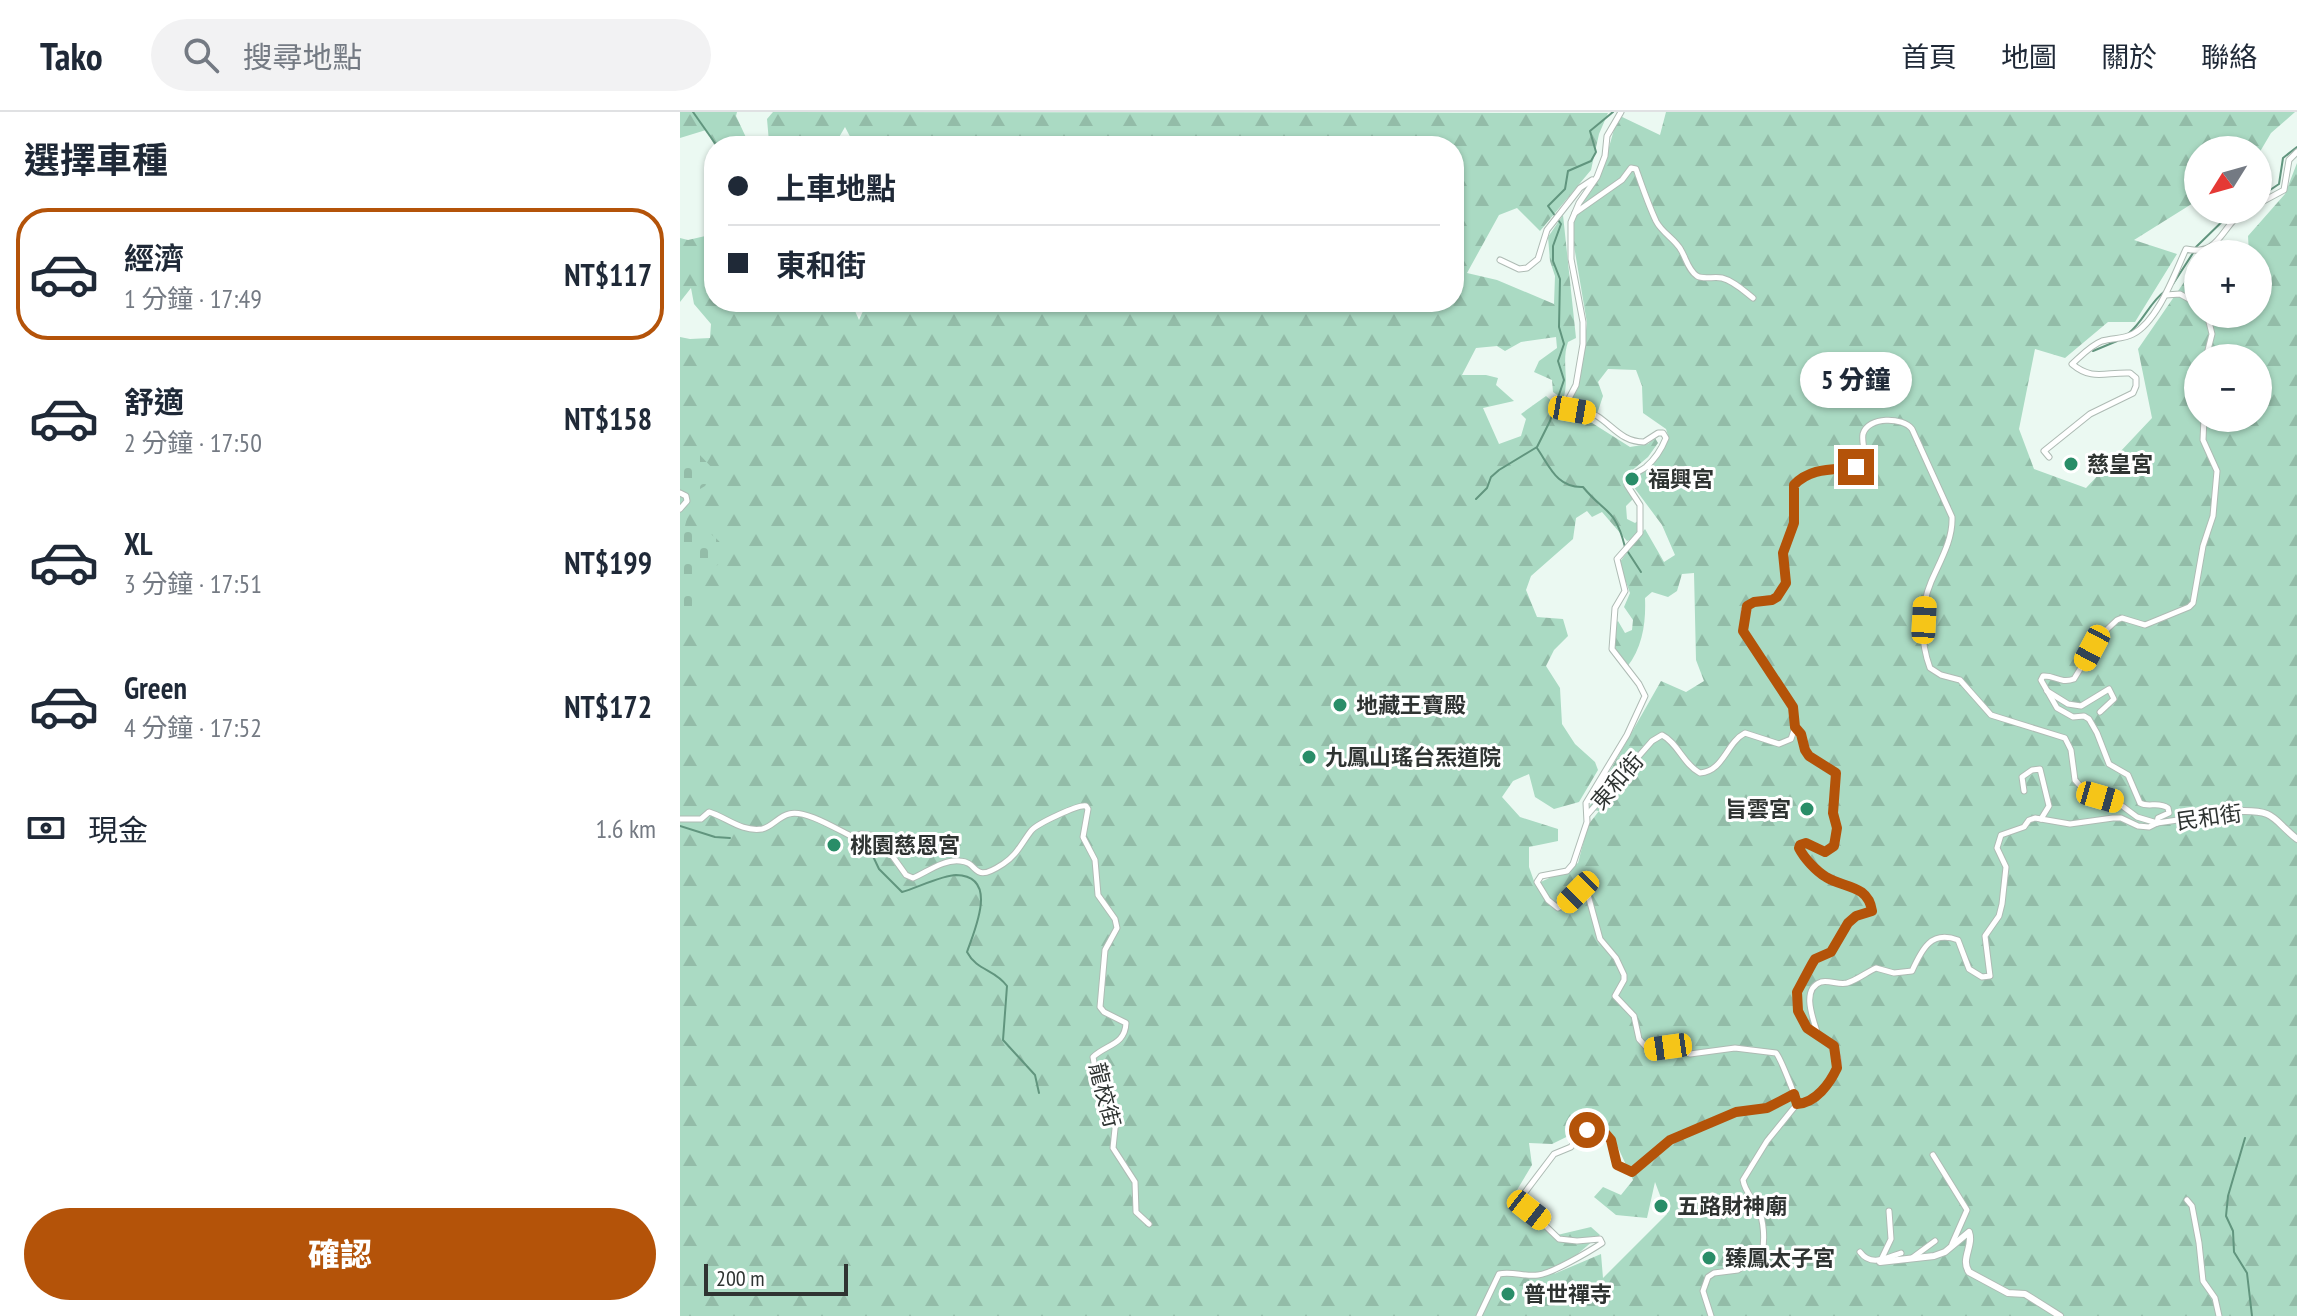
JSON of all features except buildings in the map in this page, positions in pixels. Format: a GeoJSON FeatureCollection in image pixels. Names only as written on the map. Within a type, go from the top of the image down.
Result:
{"type":"FeatureCollection","features":[{"type":"Feature","properties":{"kind":"street","name":"東和街"},"geometry":{"type":"LineString","coordinates":[[1621,112],[1607,136],[1605,156],[1595,179],[1573,215],[1571,259],[1583,322],[1583,344],[1576,385],[1566,404],[1572,410],[1598,417],[1629,439],[1644,442],[1658,433],[1663,433],[1666,438],[1646,466],[1628,480],[1627,485],[1640,505],[1640,533],[1617,559],[1625,591],[1613,614],[1612,649],[1645,696],[1627,735],[1585,808],[1588,814],[1655,738],[1665,736],[1687,764],[1700,773],[1716,768],[1736,738],[1745,733],[1779,744],[1791,739],[1795,727]]}},
{"type":"Feature","properties":{"kind":"street"},"geometry":{"type":"LineString","coordinates":[[2272,198],[2284,190],[2289,160],[2297,152]]}},
{"type":"Feature","properties":{"kind":"street"},"geometry":{"type":"LineString","coordinates":[[1573,215],[1622,180],[1631,168],[1636,169],[1656,222],[1680,247],[1688,265],[1698,276],[1730,281],[1753,298]]}},
{"type":"Feature","properties":{"kind":"street"},"geometry":{"type":"LineString","coordinates":[[1500,260],[1515,268],[1527,268],[1533,264],[1542,250],[1547,230],[1580,188],[1595,179]]}},
{"type":"Feature","properties":{"kind":"street"},"geometry":{"type":"LineString","coordinates":[[2049,457],[2044,451],[2046,448],[2106,404],[2133,393],[2136,386],[2136,378],[2130,373],[2092,376],[2072,364],[2096,344],[2135,334],[2149,322],[2186,249],[2198,251],[2212,248],[2230,224]]}},
{"type":"Feature","properties":{"kind":"street"},"geometry":{"type":"LineString","coordinates":[[2167,290],[2184,296]]}},
{"type":"Feature","properties":{"kind":"street"},"geometry":{"type":"LineString","coordinates":[[1711,1316],[1703,1291],[1708,1277],[1714,1273],[1738,1270],[1762,1253],[1764,1245],[1762,1220],[1743,1180],[1767,1141],[1797,1104],[1805,1103],[1819,1093],[1837,1068],[1834,1046],[1807,1028],[1801,1020],[1797,992],[1815,959],[1831,952],[1848,923],[1856,916],[1872,911],[1865,896],[1854,887],[1827,878],[1799,848],[1806,843],[1825,852],[1834,846],[1837,828],[1833,813],[1837,780],[1832,768],[1809,756],[1795,727],[1793,707],[1743,631],[1744,610],[1754,602],[1772,600],[1786,583],[1783,553],[1794,523],[1794,485],[1803,477],[1824,469],[1856,467],[1865,453],[1863,434],[1873,422],[1904,422],[1912,429],[1952,517],[1952,530],[1925,599],[1923,635],[1930,668],[1941,675],[1960,680],[1991,715],[2065,738],[2071,750],[2073,776],[2078,785],[2091,794],[2117,802],[2132,814],[2157,823],[2158,818],[2169,813],[2168,808],[2140,803],[2128,775],[2109,764],[2089,719],[2057,708],[2041,680],[2043,676],[2048,676],[2058,681],[2068,681],[2078,676],[2101,635],[2117,620],[2122,618],[2145,625],[2193,603],[2203,546],[2213,516],[2217,471],[2203,440],[2203,432]]}},
{"type":"Feature","properties":{"kind":"street"},"geometry":{"type":"LineString","coordinates":[[680,493],[686,496],[687,501],[680,509]]}},
{"type":"Feature","properties":{"kind":"street"},"geometry":{"type":"LineString","coordinates":[[2045,690],[2068,704],[2081,706],[2109,689],[2113,702],[2100,712]]}},
{"type":"Feature","properties":{"kind":"street"},"geometry":{"type":"LineString","coordinates":[[1818,1035],[1810,1005],[1810,992],[1816,985],[1822,982],[1848,983],[1876,968],[1894,973],[1912,971],[1928,941],[1935,938],[1958,940],[1969,969],[1982,977],[1990,976],[1985,936],[1999,916],[2006,867],[1997,848],[1998,841],[2001,835],[2024,827],[2029,820],[2041,819],[2049,806],[2040,769],[2022,777],[2024,791]]}},
{"type":"Feature","properties":{"kind":"street","name":"龍校街"},"geometry":{"type":"LineString","coordinates":[[680,819],[701,819],[709,812],[734,825],[762,829],[793,812],[803,814],[853,837],[861,834],[878,836],[906,875],[913,878],[958,860],[966,862],[975,872],[983,874],[992,871],[1015,856],[1038,823],[1059,817],[1075,806],[1086,806],[1083,837],[1095,860],[1098,895],[1115,919],[1117,928],[1105,950],[1100,1007],[1126,1023],[1125,1031],[1115,1045],[1093,1057],[1099,1089],[1116,1119],[1113,1148],[1135,1182],[1136,1212],[1149,1224]]}},
{"type":"Feature","properties":{"kind":"street","name":"民和街"},"geometry":{"type":"LineString","coordinates":[[2041,819],[2070,824],[2121,818],[2138,826],[2149,827],[2157,823],[2261,810],[2271,814],[2297,839]]}},
{"type":"Feature","properties":{"kind":"street"},"geometry":{"type":"LineString","coordinates":[[1588,814],[1573,864],[1567,871],[1541,876],[1537,882],[1548,900],[1558,908],[1578,892],[1588,895],[1600,939],[1616,958],[1624,975],[1615,996],[1634,1016],[1642,1044],[1649,1049],[1668,1047],[1690,1054],[1735,1048],[1776,1053],[1780,1055],[1797,1104]]}},
{"type":"Feature","properties":{"kind":"street"},"geometry":{"type":"LineString","coordinates":[[1479,1316],[1499,1274],[1547,1274],[1602,1243],[1600,1239],[1559,1239],[1525,1204],[1523,1195],[1554,1154],[1571,1147],[1581,1133],[1587,1130],[1605,1133],[1611,1140],[1617,1165],[1632,1172],[1670,1140],[1736,1112],[1767,1108],[1794,1094]]}},
{"type":"Feature","properties":{"kind":"street"},"geometry":{"type":"LineString","coordinates":[[1933,1155],[1967,1210],[1950,1248]]}},
{"type":"Feature","properties":{"kind":"street"},"geometry":{"type":"LineString","coordinates":[[2187,1200],[2192,1206],[2203,1281],[2215,1298],[2219,1316]]}},
{"type":"Feature","properties":{"kind":"street"},"geometry":{"type":"LineString","coordinates":[[1880,1262],[1891,1239],[1889,1211]]}},
{"type":"Feature","properties":{"kind":"street"},"geometry":{"type":"LineString","coordinates":[[1860,1252],[1864,1257],[1880,1262],[1934,1256],[1950,1248],[1969,1232],[1971,1236],[1965,1259],[1969,1272],[2008,1293],[2025,1294],[2060,1316]]}},
{"type":"Feature","properties":{"kind":"street"},"geometry":{"type":"LineString","coordinates":[[1912,1259],[1935,1241]]}},
{"type":"Feature","properties":{"kind":"street"},"geometry":{"type":"LineString","coordinates":[[1880,1262],[1901,1253]]}},
{"type":"Feature","properties":{"kind":"green space"},"geometry":{"type":"Polygon","coordinates":[[[680,112],[737,112],[745,136],[709,136],[706,130],[680,138],[680,112]]]}},
{"type":"Feature","properties":{"kind":"green space"},"geometry":{"type":"Polygon","coordinates":[[[773,112],[1608,113],[1599,134],[1591,170],[1540,231],[1517,208],[1499,215],[1467,273],[1497,280],[1554,304],[1555,276],[1548,237],[1563,215],[1576,338],[1568,342],[1566,349],[1563,399],[1553,392],[1552,380],[1534,372],[1539,361],[1557,348],[1556,337],[1521,342],[1505,351],[1497,346],[1476,348],[1462,375],[1498,378],[1496,385],[1514,401],[1483,408],[1499,444],[1521,436],[1526,419],[1521,414],[1546,396],[1560,408],[1589,421],[1630,447],[1648,444],[1655,438],[1658,443],[1648,457],[1623,478],[1625,488],[1633,499],[1626,506],[1627,519],[1635,523],[1639,520],[1642,524],[1635,538],[1627,541],[1602,512],[1592,517],[1587,511],[1576,518],[1573,539],[1531,576],[1526,590],[1537,617],[1563,619],[1568,636],[1554,650],[1546,666],[1560,688],[1562,724],[1575,744],[1595,762],[1598,770],[1579,802],[1554,809],[1535,797],[1529,774],[1513,781],[1502,797],[1520,817],[1558,829],[1558,841],[1529,847],[1529,867],[1535,884],[1578,863],[1588,825],[1599,811],[1588,809],[1661,681],[1686,692],[1704,681],[1696,660],[1694,573],[1682,574],[1677,591],[1668,597],[1652,592],[1645,598],[1642,634],[1637,651],[1627,667],[1614,646],[1614,625],[1618,621],[1625,633],[1632,630],[1633,620],[1624,607],[1630,593],[1619,563],[1645,529],[1664,562],[1675,555],[1662,525],[1630,482],[1635,473],[1650,465],[1669,439],[1666,429],[1643,413],[1642,386],[1636,370],[1608,369],[1598,382],[1603,396],[1597,414],[1574,407],[1572,398],[1580,378],[1587,323],[1571,228],[1586,191],[1606,158],[1618,115],[1660,135],[1666,112],[2295,112],[2269,136],[2184,136],[2184,209],[2134,240],[2177,254],[2135,322],[2108,322],[2065,358],[2035,349],[2019,429],[2034,469],[2086,488],[2152,418],[2138,349],[2184,282],[2184,328],[2272,328],[2272,240],[2248,240],[2248,236],[2259,224],[2272,224],[2272,209],[2285,194],[2297,163],[2297,1316],[680,1316],[680,337],[710,338],[711,324],[694,304],[691,288],[680,302],[680,238],[688,240],[704,236],[704,312],[855,312],[859,320],[863,312],[1464,312],[1464,136],[850,136],[845,127],[840,136],[768,136],[767,119],[773,112]],[[1595,1123],[1552,1144],[1529,1143],[1532,1165],[1511,1200],[1553,1236],[1591,1227],[1600,1235],[1554,1274],[1601,1254],[1603,1278],[1667,1214],[1655,1182],[1647,1218],[1616,1215],[1594,1197],[1603,1187],[1621,1195],[1633,1180],[1615,1141],[1595,1123]]]}},
{"type":"Feature","properties":{"kind":"green space"},"geometry":{"type":"Polygon","coordinates":[[[689,453],[698,453],[715,471],[705,486],[695,492],[680,487],[680,466],[689,453]]]}},
{"type":"Feature","properties":{"kind":"green space"},"geometry":{"type":"Polygon","coordinates":[[[681,514],[687,518],[685,526],[693,531],[709,533],[721,544],[718,565],[711,567],[709,574],[692,581],[699,598],[696,617],[701,626],[689,628],[680,626],[683,610],[680,604],[681,514]]]}},
{"type":"Feature","properties":{"kind":"waterway"},"geometry":{"type":"LineString","coordinates":[[693,112],[710,136]]}},
{"type":"Feature","properties":{"kind":"waterway"},"geometry":{"type":"LineString","coordinates":[[1476,499],[1499,470],[1537,447],[1550,421],[1564,380],[1558,361],[1564,344],[1559,327],[1560,279],[1553,261],[1553,246],[1561,224],[1548,206],[1565,189],[1568,171],[1591,161],[1596,152],[1590,131],[1613,112]]}},
{"type":"Feature","properties":{"kind":"waterway"},"geometry":{"type":"LineString","coordinates":[[2272,189],[2279,184],[2283,158],[2297,147]]}},
{"type":"Feature","properties":{"kind":"waterway"},"geometry":{"type":"LineString","coordinates":[[2203,240],[2220,224]]}},
{"type":"Feature","properties":{"kind":"waterway"},"geometry":{"type":"LineString","coordinates":[[2173,284],[2184,267]]}},
{"type":"Feature","properties":{"kind":"waterway"},"geometry":{"type":"LineString","coordinates":[[2128,334],[2165,291]]}},
{"type":"Feature","properties":{"kind":"waterway"},"geometry":{"type":"LineString","coordinates":[[2093,351],[2117,341]]}},
{"type":"Feature","properties":{"kind":"waterway"},"geometry":{"type":"LineString","coordinates":[[1537,448],[1560,480],[1583,487],[1608,512],[1617,525],[1625,547]]}},
{"type":"Feature","properties":{"kind":"waterway"},"geometry":{"type":"LineString","coordinates":[[1628,552],[1641,572]]}},
{"type":"Feature","properties":{"kind":"waterway"},"geometry":{"type":"LineString","coordinates":[[680,826],[715,837],[730,838]]}},
{"type":"Feature","properties":{"kind":"waterway"},"geometry":{"type":"LineString","coordinates":[[860,844],[871,852],[879,869],[902,892],[956,875],[977,884],[981,906],[967,952],[976,963],[1007,986],[1003,1040],[1035,1075],[1039,1093]]}},
{"type":"Feature","properties":{"kind":"waterway"},"geometry":{"type":"LineString","coordinates":[[2245,1138],[2228,1196],[2226,1216],[2233,1231],[2234,1252],[2247,1273],[2252,1316]]}},
{"type":"Feature","properties":{"kind":"place","name":"慈皇宮"},"geometry":{"type":"Point","coordinates":[2071,464]}},
{"type":"Feature","properties":{"kind":"place","name":"福興宮"},"geometry":{"type":"Point","coordinates":[1632,479]}},
{"type":"Feature","properties":{"kind":"place","name":"地藏王寶殿"},"geometry":{"type":"Point","coordinates":[1340,705]}},
{"type":"Feature","properties":{"kind":"place","name":"九鳳山瑤台炁道院"},"geometry":{"type":"Point","coordinates":[1309,757]}},
{"type":"Feature","properties":{"kind":"place","name":"旨雲宮"},"geometry":{"type":"Point","coordinates":[1807,809]}},
{"type":"Feature","properties":{"kind":"place","name":"桃園慈恩宮"},"geometry":{"type":"Point","coordinates":[834,845]}},
{"type":"Feature","properties":{"kind":"place","name":"五路財神廟"},"geometry":{"type":"Point","coordinates":[1661,1206]}},
{"type":"Feature","properties":{"kind":"place","name":"臻鳳太子宮"},"geometry":{"type":"Point","coordinates":[1709,1258]}},
{"type":"Feature","properties":{"kind":"place","name":"普世禪寺"},"geometry":{"type":"Point","coordinates":[1508,1294]}},
{"type":"Feature","properties":{"kind":"route"},"geometry":{"type":"LineString","coordinates":[[1587,1130],[1605,1133],[1611,1140],[1617,1165],[1632,1172],[1670,1140],[1736,1112],[1767,1108],[1794,1094],[1797,1104],[1805,1103],[1833,1078],[1837,1068],[1834,1046],[1807,1028],[1801,1020],[1797,992],[1815,959],[1831,952],[1848,923],[1856,916],[1869,914],[1871,905],[1854,887],[1827,878],[1802,855],[1799,848],[1802,843],[1825,852],[1834,846],[1837,828],[1833,813],[1836,773],[1809,756],[1805,750],[1801,734],[1795,727],[1793,707],[1747,638],[1743,620],[1747,606],[1772,600],[1786,583],[1783,553],[1794,523],[1794,485],[1803,477],[1824,469],[1856,467]]}}]}
